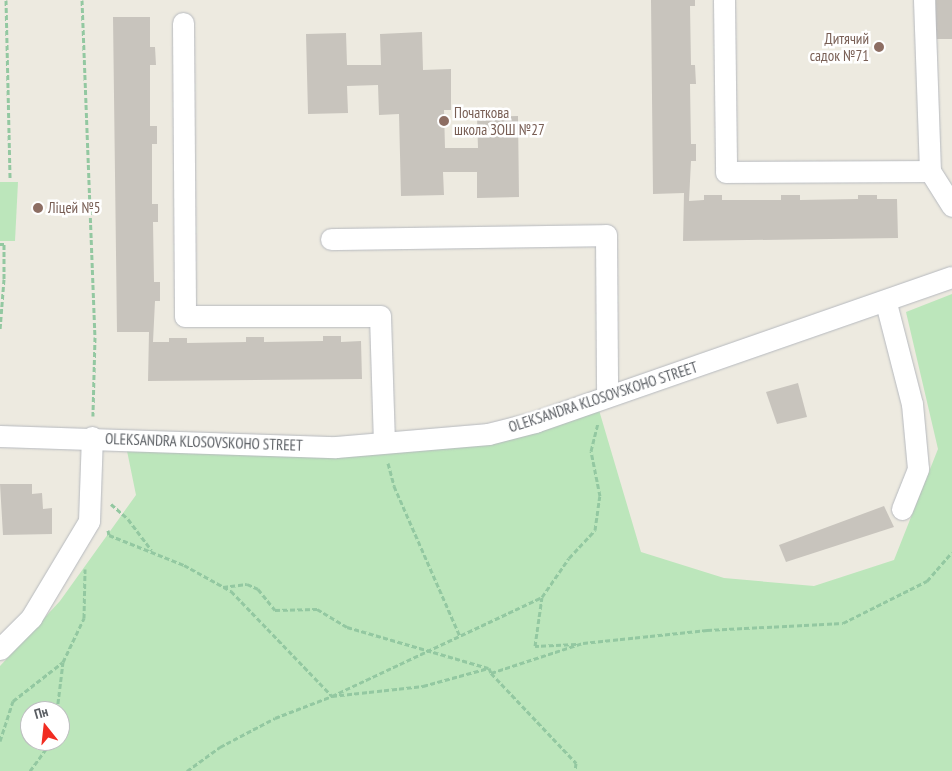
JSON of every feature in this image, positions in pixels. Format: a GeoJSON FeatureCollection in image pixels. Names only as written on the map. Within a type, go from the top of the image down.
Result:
{"type":"FeatureCollection","features":[{"type":"Feature","properties":{"kind":"street"},"geometry":{"type":"LineString","coordinates":[[724,0],[726,172],[930,171]]}},
{"type":"Feature","properties":{"kind":"street"},"geometry":{"type":"LineString","coordinates":[[924,0],[930,171],[952,206]]}},
{"type":"Feature","properties":{"kind":"street"},"geometry":{"type":"LineString","coordinates":[[183,23],[185,316],[380,316],[385,450]]}},
{"type":"Feature","properties":{"kind":"street"},"geometry":{"type":"LineString","coordinates":[[331,239],[606,235],[604,404]]}},
{"type":"Feature","properties":{"kind":"street","name":"OLEKSANDRA KLOSOVSKOHO STREET"},"geometry":{"type":"LineString","coordinates":[[0,436],[92,437],[336,446],[385,450],[488,434],[604,404],[952,277]]}},
{"type":"Feature","properties":{"kind":"street"},"geometry":{"type":"LineString","coordinates":[[886,302],[912,404],[918,469],[902,509]]}},
{"type":"Feature","properties":{"kind":"street"},"geometry":{"type":"LineString","coordinates":[[0,649],[32,618],[59,576],[89,521],[92,437]]}},
{"type":"Feature","properties":{"kind":"path"},"geometry":{"type":"LineString","coordinates":[[6,0],[10,178]]}},
{"type":"Feature","properties":{"kind":"path"},"geometry":{"type":"LineString","coordinates":[[82,0],[95,338],[92,437]]}},
{"type":"Feature","properties":{"kind":"path"},"geometry":{"type":"LineString","coordinates":[[0,244],[4,244],[0,330]]}},
{"type":"Feature","properties":{"kind":"path"},"geometry":{"type":"LineString","coordinates":[[604,404],[591,451],[600,496],[595,530],[569,558],[542,597],[535,646],[707,630],[843,623],[927,581],[952,552]]}},
{"type":"Feature","properties":{"kind":"path"},"geometry":{"type":"LineString","coordinates":[[385,450],[394,486],[460,636]]}},
{"type":"Feature","properties":{"kind":"path"},"geometry":{"type":"LineString","coordinates":[[90,485],[128,519],[152,552]]}},
{"type":"Feature","properties":{"kind":"path"},"geometry":{"type":"LineString","coordinates":[[106,526],[110,535],[152,552],[224,587],[280,638],[332,696]]}},
{"type":"Feature","properties":{"kind":"path"},"geometry":{"type":"LineString","coordinates":[[58,701],[63,662],[84,618],[86,559]]}},
{"type":"Feature","properties":{"kind":"path"},"geometry":{"type":"LineString","coordinates":[[224,587],[247,584],[258,589],[276,610],[317,609],[347,627],[489,668]]}},
{"type":"Feature","properties":{"kind":"path"},"geometry":{"type":"LineString","coordinates":[[187,771],[220,747],[275,718],[332,696],[542,597]]}},
{"type":"Feature","properties":{"kind":"path"},"geometry":{"type":"LineString","coordinates":[[491,673],[583,643]]}},
{"type":"Feature","properties":{"kind":"path"},"geometry":{"type":"LineString","coordinates":[[0,741],[13,701],[63,662]]}},
{"type":"Feature","properties":{"kind":"path"},"geometry":{"type":"LineString","coordinates":[[332,696],[423,686],[489,668]]}},
{"type":"Feature","properties":{"kind":"path"},"geometry":{"type":"LineString","coordinates":[[489,668],[491,673],[576,763],[575,771]]}},
{"type":"Feature","properties":{"kind":"path"},"geometry":{"type":"LineString","coordinates":[[30,771],[45,751]]}},
{"type":"Feature","properties":{"kind":"green space"},"geometry":{"type":"Polygon","coordinates":[[[0,182],[18,182],[15,241],[0,241],[0,182]]]}},
{"type":"Feature","properties":{"kind":"green space"},"geometry":{"type":"Polygon","coordinates":[[[952,294],[952,771],[0,771],[0,666],[60,601],[136,495],[125,441],[488,434],[596,400],[641,552],[724,578],[814,586],[894,560],[938,449],[906,312],[952,294]]]}},
{"type":"Feature","properties":{"kind":"building"},"geometry":{"type":"Polygon","coordinates":[[[651,0],[695,0],[695,6],[690,6],[691,65],[695,65],[696,84],[690,84],[691,144],[696,144],[696,161],[691,161],[689,201],[704,200],[704,195],[722,195],[722,200],[781,200],[781,195],[800,195],[800,200],[858,199],[858,195],[877,195],[877,199],[897,199],[898,238],[683,241],[684,193],[653,194],[651,0]]]}},
{"type":"Feature","properties":{"kind":"building"},"geometry":{"type":"Polygon","coordinates":[[[936,0],[952,0],[952,39],[936,39],[936,0]]]}},
{"type":"Feature","properties":{"kind":"building"},"geometry":{"type":"Polygon","coordinates":[[[113,17],[150,17],[150,47],[155,47],[156,65],[150,65],[150,126],[157,126],[157,144],[152,144],[152,204],[158,204],[158,222],[153,222],[154,282],[160,282],[160,301],[155,301],[153,342],[169,342],[169,338],[187,338],[187,343],[246,342],[246,337],[264,337],[264,342],[323,341],[323,336],[341,336],[341,342],[361,341],[362,379],[148,381],[149,332],[117,332],[113,17]]]}},
{"type":"Feature","properties":{"kind":"building","name":"Початкова школа ЗОШ №27"},"geometry":{"type":"Polygon","coordinates":[[[422,32],[423,70],[451,69],[451,110],[444,110],[445,148],[478,148],[477,117],[518,116],[519,197],[477,198],[477,172],[443,172],[444,195],[401,196],[399,114],[379,115],[378,85],[347,86],[348,113],[308,114],[306,34],[346,33],[347,65],[381,65],[380,34],[422,32]]]}},
{"type":"Feature","properties":{"kind":"building"},"geometry":{"type":"Polygon","coordinates":[[[798,383],[807,417],[777,424],[766,392],[798,383]]]}},
{"type":"Feature","properties":{"kind":"building"},"geometry":{"type":"Polygon","coordinates":[[[0,484],[32,484],[32,494],[42,493],[43,509],[52,508],[52,534],[3,535],[0,484]]]}},
{"type":"Feature","properties":{"kind":"building"},"geometry":{"type":"Polygon","coordinates":[[[884,506],[894,527],[786,562],[779,545],[884,506]]]}},
{"type":"Feature","properties":{"kind":"place","name":"Дитячий садок №71"},"geometry":{"type":"Point","coordinates":[879,47]}},
{"type":"Feature","properties":{"kind":"place","name":"Початкова школа ЗОШ №27"},"geometry":{"type":"Point","coordinates":[444,121]}},
{"type":"Feature","properties":{"kind":"place","name":"Ліцей №5"},"geometry":{"type":"Point","coordinates":[38,208]}}]}
